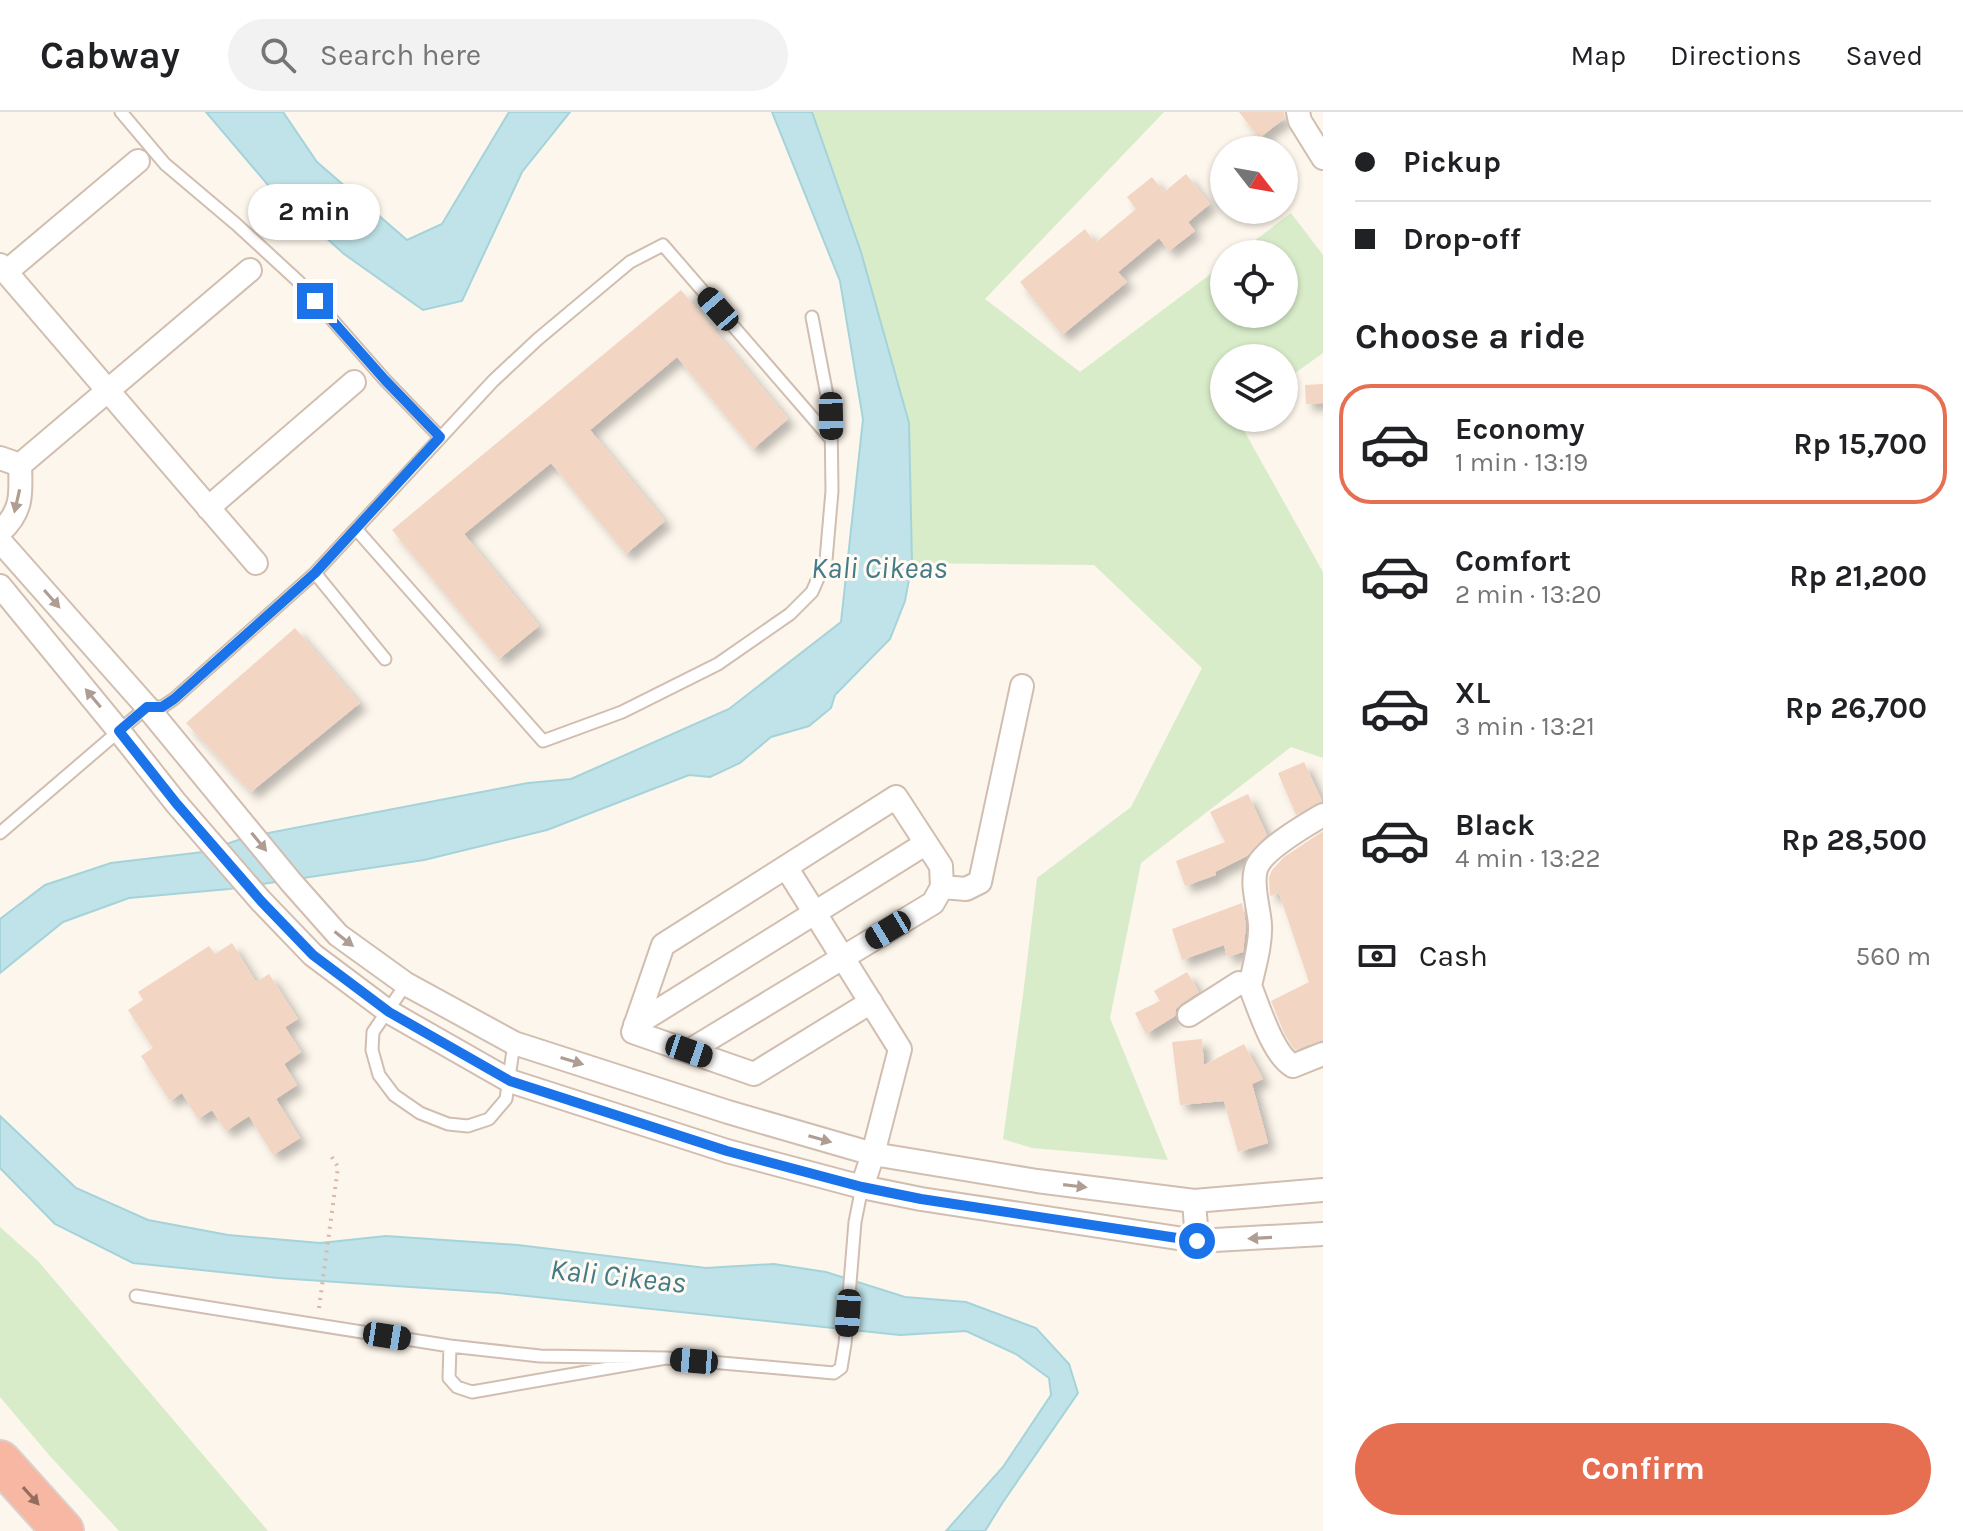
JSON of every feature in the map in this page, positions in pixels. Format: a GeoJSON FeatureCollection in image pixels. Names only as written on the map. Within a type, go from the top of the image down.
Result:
{"type":"FeatureCollection","features":[{"type":"Feature","properties":{"kind":"highway"},"geometry":{"type":"LineString","coordinates":[[0,1461],[63,1531]]}},
{"type":"Feature","properties":{"kind":"street"},"geometry":{"type":"LineString","coordinates":[[1298,112],[1300,121],[1323,158]]}},
{"type":"Feature","properties":{"kind":"street"},"geometry":{"type":"LineString","coordinates":[[138,161],[3,268],[256,563]]}},
{"type":"Feature","properties":{"kind":"street"},"geometry":{"type":"LineString","coordinates":[[0,532],[9,524],[21,499],[10,462],[108,391],[250,270]]}},
{"type":"Feature","properties":{"kind":"street"},"geometry":{"type":"LineString","coordinates":[[208,508],[354,382]]}},
{"type":"Feature","properties":{"kind":"street"},"geometry":{"type":"LineString","coordinates":[[0,541],[147,707],[338,935],[406,984],[514,1043],[728,1112],[873,1154],[1037,1181],[1194,1201],[1323,1190]]}},
{"type":"Feature","properties":{"kind":"street"},"geometry":{"type":"LineString","coordinates":[[0,586],[176,803],[261,901],[313,955],[389,1012],[510,1081],[727,1151],[862,1187],[921,1199],[1197,1241],[1323,1234]]}},
{"type":"Feature","properties":{"kind":"street"},"geometry":{"type":"LineString","coordinates":[[942,887],[966,889],[980,882],[1022,686]]}},
{"type":"Feature","properties":{"kind":"street"},"geometry":{"type":"LineString","coordinates":[[689,1051],[933,903],[942,887],[941,866],[896,797],[663,945],[633,1032],[754,1074],[871,1002]]}},
{"type":"Feature","properties":{"kind":"street"},"geometry":{"type":"LineString","coordinates":[[1323,815],[1271,849],[1256,868],[1255,892],[1260,926],[1250,986],[1276,1047],[1287,1063],[1293,1066],[1323,1054]]}},
{"type":"Feature","properties":{"kind":"street"},"geometry":{"type":"LineString","coordinates":[[635,1025],[925,844]]}},
{"type":"Feature","properties":{"kind":"street"},"geometry":{"type":"LineString","coordinates":[[786,867],[900,1049],[862,1187]]}},
{"type":"Feature","properties":{"kind":"street"},"geometry":{"type":"LineString","coordinates":[[1189,1015],[1239,983],[1250,986]]}},
{"type":"Feature","properties":{"kind":"street"},"geometry":{"type":"LineString","coordinates":[[727,1151],[728,1112]]}},
{"type":"Feature","properties":{"kind":"street"},"geometry":{"type":"LineString","coordinates":[[1194,1201],[1197,1241]]}},
{"type":"Feature","properties":{"kind":"lane"},"geometry":{"type":"LineString","coordinates":[[121,112],[165,164],[298,281],[440,437]]}},
{"type":"Feature","properties":{"kind":"lane"},"geometry":{"type":"LineString","coordinates":[[0,833],[147,707],[162,707],[174,699],[315,573],[493,381],[538,339],[630,262],[663,245],[831,439]]}},
{"type":"Feature","properties":{"kind":"lane"},"geometry":{"type":"LineString","coordinates":[[356,529],[543,741],[622,712],[718,664],[790,614],[812,592],[826,560],[832,491],[831,416],[812,317]]}},
{"type":"Feature","properties":{"kind":"lane"},"geometry":{"type":"LineString","coordinates":[[315,573],[385,659]]}},
{"type":"Feature","properties":{"kind":"lane"},"geometry":{"type":"LineString","coordinates":[[406,984],[373,1032],[372,1050],[379,1075],[394,1095],[420,1113],[448,1124],[468,1126],[489,1119],[506,1099],[514,1043]]}},
{"type":"Feature","properties":{"kind":"lane"},"geometry":{"type":"LineString","coordinates":[[136,1296],[450,1346],[540,1356],[666,1358],[834,1373],[841,1368],[845,1344],[855,1222],[862,1187]]}},
{"type":"Feature","properties":{"kind":"lane"},"geometry":{"type":"LineString","coordinates":[[318,1318],[450,1346]]}},
{"type":"Feature","properties":{"kind":"lane"},"geometry":{"type":"LineString","coordinates":[[450,1346],[449,1378],[457,1387],[472,1392],[666,1358]]}},
{"type":"Feature","properties":{"kind":"path"},"geometry":{"type":"LineString","coordinates":[[320,1300],[338,1167],[330,1154]]}},
{"type":"Feature","properties":{"kind":"green space"},"geometry":{"type":"Polygon","coordinates":[[[812,112],[1164,112],[985,299],[1080,372],[1210,274],[1210,328],[1298,328],[1298,240],[1255,240],[1277,224],[1298,222],[1323,255],[1323,353],[1298,371],[1298,344],[1210,344],[1210,432],[1245,432],[1323,572],[1323,758],[1291,747],[1141,863],[1110,1018],[1168,1160],[1032,1148],[1003,1139],[1037,878],[1131,807],[1202,668],[1094,565],[912,563],[909,423],[861,252],[812,112]]]}},
{"type":"Feature","properties":{"kind":"green space"},"geometry":{"type":"Polygon","coordinates":[[[0,1227],[38,1261],[268,1531],[119,1531],[49,1455],[0,1397],[0,1227]]]}},
{"type":"Feature","properties":{"kind":"water"},"geometry":{"type":"Polygon","coordinates":[[[206,112],[283,112],[317,162],[407,240],[442,224],[509,112],[570,112],[522,172],[462,301],[423,310],[344,254],[268,185],[206,112]]]}},
{"type":"Feature","properties":{"kind":"water","name":"Kali Cikeas"},"geometry":{"type":"Polygon","coordinates":[[[772,112],[812,112],[861,252],[909,423],[912,563],[905,601],[890,639],[835,695],[831,708],[809,726],[771,737],[740,763],[710,777],[689,775],[547,830],[424,860],[229,889],[129,898],[63,922],[0,973],[0,919],[45,885],[111,863],[203,852],[247,837],[528,783],[571,779],[729,709],[841,622],[863,419],[840,281],[772,112]]]}},
{"type":"Feature","properties":{"kind":"water"},"geometry":{"type":"Polygon","coordinates":[[[0,1116],[76,1188],[148,1220],[228,1235],[320,1243],[386,1236],[518,1245],[706,1268],[774,1264],[826,1272],[905,1297],[966,1302],[1036,1328],[1069,1364],[1078,1393],[985,1531],[946,1531],[1003,1467],[1051,1395],[1049,1378],[1016,1354],[966,1331],[900,1335],[499,1293],[278,1278],[133,1263],[55,1224],[0,1168],[0,1116]]]}},
{"type":"Feature","properties":{"kind":"building"},"geometry":{"type":"Polygon","coordinates":[[[1239,112],[1284,112],[1285,118],[1257,136],[1239,112]]]}},
{"type":"Feature","properties":{"kind":"building"},"geometry":{"type":"Polygon","coordinates":[[[1186,174],[1210,204],[1188,222],[1195,231],[1169,251],[1159,238],[1118,272],[1127,282],[1062,335],[1020,282],[1085,229],[1095,243],[1136,209],[1127,197],[1152,177],[1164,192],[1186,174]]]}},
{"type":"Feature","properties":{"kind":"building"},"geometry":{"type":"Polygon","coordinates":[[[681,290],[788,419],[753,449],[677,357],[590,430],[665,521],[626,554],[551,463],[464,534],[539,626],[499,659],[392,530],[681,290]]]}},
{"type":"Feature","properties":{"kind":"building"},"geometry":{"type":"Polygon","coordinates":[[[1323,384],[1323,403],[1306,404],[1305,385],[1323,384]]]}},
{"type":"Feature","properties":{"kind":"building"},"geometry":{"type":"Polygon","coordinates":[[[295,628],[360,703],[251,792],[186,723],[295,628]]]}},
{"type":"Feature","properties":{"kind":"building"},"geometry":{"type":"Polygon","coordinates":[[[1304,762],[1322,801],[1296,815],[1278,773],[1304,762]]]}},
{"type":"Feature","properties":{"kind":"building"},"geometry":{"type":"Polygon","coordinates":[[[1248,794],[1267,835],[1247,856],[1215,872],[1216,875],[1185,886],[1176,861],[1225,842],[1210,812],[1248,794]]]}},
{"type":"Feature","properties":{"kind":"building"},"geometry":{"type":"Polygon","coordinates":[[[1323,831],[1323,1040],[1295,1050],[1271,1001],[1309,982],[1279,893],[1270,896],[1269,877],[1284,857],[1323,831]]]}},
{"type":"Feature","properties":{"kind":"building"},"geometry":{"type":"Polygon","coordinates":[[[1242,903],[1246,926],[1243,952],[1227,957],[1224,945],[1182,960],[1172,929],[1242,903]]]}},
{"type":"Feature","properties":{"kind":"building"},"geometry":{"type":"Polygon","coordinates":[[[232,943],[256,982],[269,974],[298,1019],[285,1027],[301,1052],[284,1064],[297,1085],[276,1099],[300,1138],[273,1155],[249,1116],[226,1131],[212,1110],[198,1119],[182,1093],[170,1101],[141,1056],[153,1048],[128,1010],[143,1000],[138,992],[209,946],[215,954],[232,943]]]}},
{"type":"Feature","properties":{"kind":"building"},"geometry":{"type":"Polygon","coordinates":[[[1187,972],[1199,992],[1176,1009],[1175,1016],[1146,1034],[1135,1013],[1160,1001],[1154,991],[1187,972]]]}},
{"type":"Feature","properties":{"kind":"building"},"geometry":{"type":"Polygon","coordinates":[[[1202,1039],[1204,1065],[1244,1044],[1263,1079],[1252,1084],[1268,1143],[1238,1152],[1224,1101],[1180,1105],[1172,1042],[1202,1039]]]}},
{"type":"Feature","properties":{"kind":"route"},"geometry":{"type":"LineString","coordinates":[[315,301],[440,437],[315,573],[174,699],[162,707],[147,707],[119,731],[176,803],[261,901],[313,955],[389,1012],[510,1081],[727,1151],[862,1187],[921,1199],[1197,1241]]}}]}
